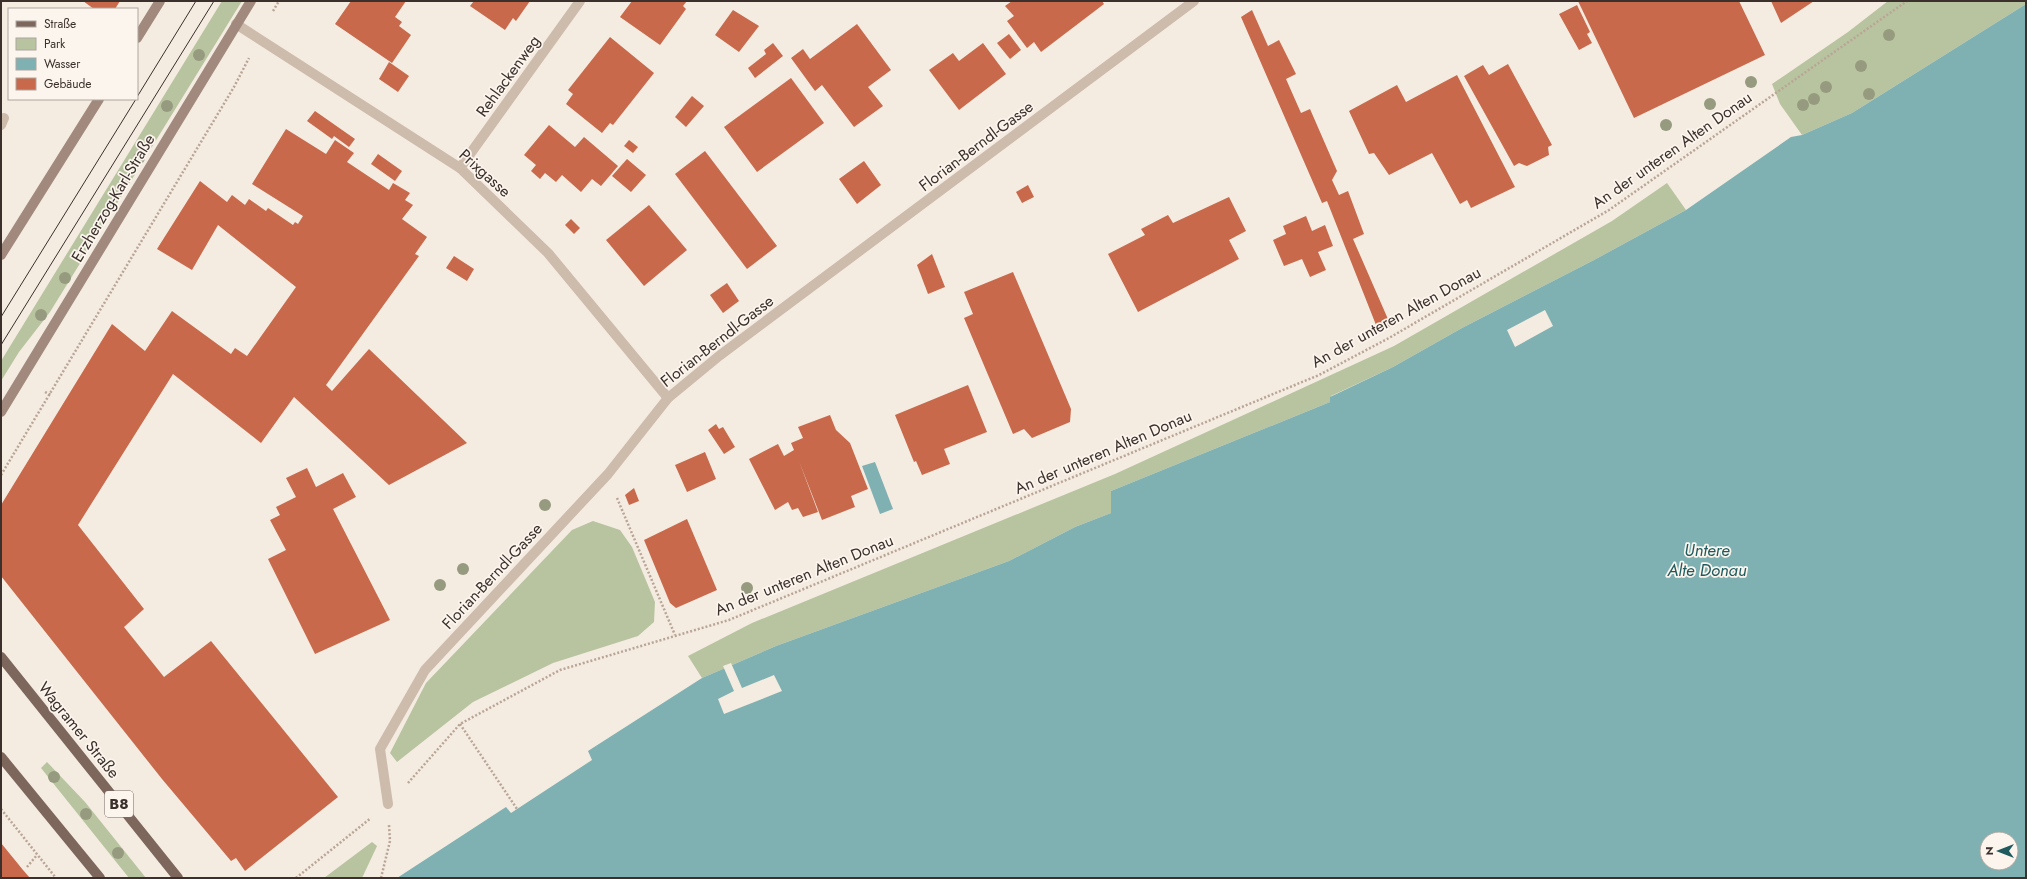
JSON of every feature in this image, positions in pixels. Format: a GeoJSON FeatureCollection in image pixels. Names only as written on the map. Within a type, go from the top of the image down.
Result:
{"type":"FeatureCollection","features":[{"type":"Feature","properties":{"kind":"main road"},"geometry":{"type":"LineString","coordinates":[[138,36],[160,1]]}},
{"type":"Feature","properties":{"kind":"main road","name":"Erzherzog-Karl-Straße"},"geometry":{"type":"LineString","coordinates":[[1,412],[251,1]]}},
{"type":"Feature","properties":{"kind":"main road"},"geometry":{"type":"LineString","coordinates":[[1,255],[98,100]]}},
{"type":"Feature","properties":{"kind":"main road","name":"Wagramer Straße"},"geometry":{"type":"LineString","coordinates":[[1,657],[178,878]]}},
{"type":"Feature","properties":{"kind":"main road"},"geometry":{"type":"LineString","coordinates":[[1,757],[100,878]]}},
{"type":"Feature","properties":{"kind":"street","name":"Rehlackenweg"},"geometry":{"type":"LineString","coordinates":[[460,168],[580,1]]}},
{"type":"Feature","properties":{"kind":"street","name":"Florian-Berndl-Gasse"},"geometry":{"type":"LineString","coordinates":[[388,804],[380,750],[425,670],[608,474],[668,398],[720,356],[1194,1]]}},
{"type":"Feature","properties":{"kind":"street","name":"Prixgasse"},"geometry":{"type":"LineString","coordinates":[[236,24],[460,168],[548,253],[668,398]]}},
{"type":"Feature","properties":{"kind":"path"},"geometry":{"type":"LineString","coordinates":[[271,16],[279,1]]}},
{"type":"Feature","properties":{"kind":"path","name":"An der unteren Alten Donau"},"geometry":{"type":"LineString","coordinates":[[296,878],[388,804],[460,724],[560,670],[729,620],[1326,371],[1389,338],[1609,210],[1907,1]]}},
{"type":"Feature","properties":{"kind":"path"},"geometry":{"type":"LineString","coordinates":[[1,475],[51,395],[234,87],[250,56]]}},
{"type":"Feature","properties":{"kind":"path"},"geometry":{"type":"LineString","coordinates":[[44,392],[51,395]]}},
{"type":"Feature","properties":{"kind":"path"},"geometry":{"type":"LineString","coordinates":[[608,474],[675,635]]}},
{"type":"Feature","properties":{"kind":"path"},"geometry":{"type":"LineString","coordinates":[[460,724],[517,809]]}},
{"type":"Feature","properties":{"kind":"path"},"geometry":{"type":"LineString","coordinates":[[1,809],[56,878]]}},
{"type":"Feature","properties":{"kind":"path"},"geometry":{"type":"LineString","coordinates":[[381,878],[390,842]]}},
{"type":"Feature","properties":{"kind":"path"},"geometry":{"type":"LineString","coordinates":[[27,866],[37,855]]}},
{"type":"Feature","properties":{"kind":"green space"},"geometry":{"type":"Polygon","coordinates":[[[222,1],[242,1],[50,312],[19,352],[1,381],[1,361],[222,1]]]}},
{"type":"Feature","properties":{"kind":"green space"},"geometry":{"type":"Polygon","coordinates":[[[1888,1],[2026,1],[2026,4],[1852,113],[1802,135],[1780,104],[1772,84],[1848,32],[1888,1]]]}},
{"type":"Feature","properties":{"kind":"green space"},"geometry":{"type":"Polygon","coordinates":[[[1667,183],[1686,210],[1594,260],[1462,328],[1393,367],[1331,396],[1330,402],[1111,491],[1111,513],[1075,527],[1009,561],[776,646],[702,678],[688,656],[752,623],[1115,474],[1394,346],[1612,221],[1667,183]]]}},
{"type":"Feature","properties":{"kind":"green space"},"geometry":{"type":"Polygon","coordinates":[[[593,521],[620,530],[632,547],[655,602],[654,622],[638,636],[553,663],[473,702],[397,762],[390,753],[426,683],[572,530],[593,521]]]}},
{"type":"Feature","properties":{"kind":"green space"},"geometry":{"type":"Polygon","coordinates":[[[47,762],[85,802],[146,878],[129,878],[41,768],[47,762]]]}},
{"type":"Feature","properties":{"kind":"green space"},"geometry":{"type":"Polygon","coordinates":[[[372,842],[377,846],[362,878],[324,878],[372,842]]]}},
{"type":"Feature","properties":{"kind":"water","name":"Untere Alte Donau"},"geometry":{"type":"Polygon","coordinates":[[[2026,4],[2026,878],[397,878],[506,807],[511,813],[592,760],[588,751],[702,678],[776,646],[1009,561],[1075,527],[1111,513],[1111,491],[1330,402],[1330,397],[1393,367],[1462,328],[1594,260],[1686,210],[1791,137],[1802,135],[1852,113],[2026,4]]]}},
{"type":"Feature","properties":{"kind":"water"},"geometry":{"type":"Polygon","coordinates":[[[875,462],[893,509],[880,514],[862,466],[875,462]]]}},
{"type":"Feature","properties":{"kind":"pier"},"geometry":{"type":"Polygon","coordinates":[[[1545,310],[1553,326],[1515,347],[1507,330],[1545,310]]]}},
{"type":"Feature","properties":{"kind":"pier"},"geometry":{"type":"Polygon","coordinates":[[[731,663],[742,688],[774,675],[782,691],[724,714],[718,699],[734,691],[723,666],[731,663]]]}},
{"type":"Feature","properties":{"kind":"building"},"geometry":{"type":"Polygon","coordinates":[[[83,1],[120,1],[116,8],[93,8],[83,1]]]}},
{"type":"Feature","properties":{"kind":"building"},"geometry":{"type":"Polygon","coordinates":[[[351,1],[406,1],[395,17],[402,22],[399,26],[411,35],[392,63],[335,24],[351,1]]]}},
{"type":"Feature","properties":{"kind":"building"},"geometry":{"type":"Polygon","coordinates":[[[474,1],[530,1],[516,21],[513,18],[505,30],[470,6],[474,1]]]}},
{"type":"Feature","properties":{"kind":"building"},"geometry":{"type":"Polygon","coordinates":[[[632,1],[687,1],[683,6],[686,9],[660,45],[620,17],[632,1]]]}},
{"type":"Feature","properties":{"kind":"building"},"geometry":{"type":"Polygon","coordinates":[[[1012,1],[1102,1],[1104,4],[1041,52],[1034,42],[1027,48],[1007,21],[1014,16],[1005,6],[1012,1]]]}},
{"type":"Feature","properties":{"kind":"building"},"geometry":{"type":"Polygon","coordinates":[[[1578,1],[1739,1],[1765,55],[1634,118],[1578,1]]]}},
{"type":"Feature","properties":{"kind":"building"},"geometry":{"type":"Polygon","coordinates":[[[1771,1],[1814,1],[1781,23],[1771,1]]]}},
{"type":"Feature","properties":{"kind":"building"},"geometry":{"type":"Polygon","coordinates":[[[1577,5],[1590,32],[1587,34],[1592,43],[1579,50],[1559,14],[1577,5]]]}},
{"type":"Feature","properties":{"kind":"building"},"geometry":{"type":"Polygon","coordinates":[[[733,10],[759,26],[739,52],[715,35],[733,10]]]}},
{"type":"Feature","properties":{"kind":"building"},"geometry":{"type":"Polygon","coordinates":[[[1252,10],[1268,46],[1279,40],[1296,74],[1286,79],[1301,113],[1310,109],[1337,171],[1332,180],[1339,195],[1348,191],[1364,234],[1353,239],[1391,326],[1378,330],[1327,201],[1322,203],[1241,17],[1252,10]]]}},
{"type":"Feature","properties":{"kind":"building"},"geometry":{"type":"Polygon","coordinates":[[[857,24],[891,70],[868,87],[883,106],[854,127],[822,85],[815,91],[791,58],[803,49],[810,59],[857,24]]]}},
{"type":"Feature","properties":{"kind":"building"},"geometry":{"type":"Polygon","coordinates":[[[1009,34],[1021,50],[1010,59],[997,43],[1009,34]]]}},
{"type":"Feature","properties":{"kind":"building"},"geometry":{"type":"Polygon","coordinates":[[[610,37],[654,73],[613,125],[610,123],[602,133],[566,104],[573,94],[568,90],[610,37]]]}},
{"type":"Feature","properties":{"kind":"building"},"geometry":{"type":"Polygon","coordinates":[[[773,43],[783,56],[755,78],[748,68],[766,54],[764,50],[773,43]]]}},
{"type":"Feature","properties":{"kind":"building"},"geometry":{"type":"Polygon","coordinates":[[[983,43],[1006,74],[959,110],[929,70],[953,53],[959,61],[983,43]]]}},
{"type":"Feature","properties":{"kind":"building"},"geometry":{"type":"Polygon","coordinates":[[[389,62],[409,76],[398,92],[379,79],[389,62]]]}},
{"type":"Feature","properties":{"kind":"building"},"geometry":{"type":"Polygon","coordinates":[[[1508,64],[1552,145],[1548,147],[1549,155],[1527,166],[1519,163],[1514,166],[1464,76],[1483,65],[1489,75],[1508,64]]]}},
{"type":"Feature","properties":{"kind":"building"},"geometry":{"type":"Polygon","coordinates":[[[1457,75],[1515,187],[1471,208],[1467,200],[1460,204],[1432,153],[1389,175],[1374,153],[1369,154],[1349,111],[1397,85],[1406,102],[1457,75]]]}},
{"type":"Feature","properties":{"kind":"building"},"geometry":{"type":"Polygon","coordinates":[[[791,78],[824,123],[757,172],[724,127],[791,78]]]}},
{"type":"Feature","properties":{"kind":"building"},"geometry":{"type":"Polygon","coordinates":[[[692,96],[704,106],[686,127],[675,117],[692,96]]]}},
{"type":"Feature","properties":{"kind":"building"},"geometry":{"type":"Polygon","coordinates":[[[315,111],[355,139],[349,147],[334,136],[332,139],[307,121],[315,111]]]}},
{"type":"Feature","properties":{"kind":"building"},"geometry":{"type":"Polygon","coordinates":[[[549,125],[575,147],[584,137],[618,166],[601,186],[592,179],[581,192],[562,175],[556,182],[545,173],[540,179],[531,171],[536,165],[524,155],[549,125]]]}},
{"type":"Feature","properties":{"kind":"building"},"geometry":{"type":"Polygon","coordinates":[[[286,129],[326,154],[335,140],[354,153],[347,162],[389,190],[393,183],[410,193],[405,200],[413,205],[402,219],[427,237],[415,254],[419,256],[326,385],[332,391],[369,349],[467,443],[389,485],[294,397],[261,443],[173,374],[78,525],[144,609],[124,627],[164,677],[211,641],[338,797],[245,871],[236,858],[231,861],[162,779],[1,576],[1,505],[112,324],[145,351],[172,311],[231,354],[235,348],[247,356],[296,287],[218,225],[192,270],[157,249],[200,181],[227,202],[232,195],[245,205],[249,199],[266,211],[268,208],[293,225],[295,222],[298,224],[303,216],[252,184],[286,129]]]}},
{"type":"Feature","properties":{"kind":"building"},"geometry":{"type":"Polygon","coordinates":[[[629,140],[638,147],[633,153],[624,146],[629,140]]]}},
{"type":"Feature","properties":{"kind":"building"},"geometry":{"type":"Polygon","coordinates":[[[705,151],[777,246],[747,269],[675,174],[705,151]]]}},
{"type":"Feature","properties":{"kind":"building"},"geometry":{"type":"Polygon","coordinates":[[[378,154],[402,171],[395,181],[371,164],[378,154]]]}},
{"type":"Feature","properties":{"kind":"building"},"geometry":{"type":"Polygon","coordinates":[[[627,159],[646,175],[631,192],[612,176],[627,159]]]}},
{"type":"Feature","properties":{"kind":"building"},"geometry":{"type":"Polygon","coordinates":[[[864,161],[881,185],[857,204],[839,179],[864,161]]]}},
{"type":"Feature","properties":{"kind":"building"},"geometry":{"type":"Polygon","coordinates":[[[1028,185],[1034,197],[1022,203],[1016,192],[1028,185]]]}},
{"type":"Feature","properties":{"kind":"building"},"geometry":{"type":"Polygon","coordinates":[[[1229,197],[1246,231],[1229,240],[1239,259],[1138,312],[1108,254],[1145,235],[1141,229],[1168,215],[1173,223],[1229,197]]]}},
{"type":"Feature","properties":{"kind":"building"},"geometry":{"type":"Polygon","coordinates":[[[649,205],[687,250],[644,286],[606,240],[649,205]]]}},
{"type":"Feature","properties":{"kind":"building"},"geometry":{"type":"Polygon","coordinates":[[[1306,216],[1312,231],[1325,225],[1333,246],[1318,252],[1326,270],[1310,277],[1302,259],[1284,266],[1273,240],[1286,234],[1283,226],[1306,216]]]}},
{"type":"Feature","properties":{"kind":"building"},"geometry":{"type":"Polygon","coordinates":[[[571,219],[580,228],[574,234],[565,225],[571,219]]]}},
{"type":"Feature","properties":{"kind":"building"},"geometry":{"type":"Polygon","coordinates":[[[932,254],[945,287],[928,294],[917,265],[932,254]]]}},
{"type":"Feature","properties":{"kind":"building"},"geometry":{"type":"Polygon","coordinates":[[[454,256],[474,269],[467,281],[446,268],[454,256]]]}},
{"type":"Feature","properties":{"kind":"building"},"geometry":{"type":"Polygon","coordinates":[[[1013,272],[1071,409],[1070,422],[1032,438],[1024,429],[1013,434],[964,318],[973,314],[964,292],[1013,272]]]}},
{"type":"Feature","properties":{"kind":"building"},"geometry":{"type":"Polygon","coordinates":[[[727,283],[739,301],[723,313],[710,295],[727,283]]]}},
{"type":"Feature","properties":{"kind":"building"},"geometry":{"type":"Polygon","coordinates":[[[968,385],[987,432],[944,449],[950,464],[922,475],[916,461],[914,462],[895,415],[968,385]]]}},
{"type":"Feature","properties":{"kind":"building"},"geometry":{"type":"Polygon","coordinates":[[[830,415],[836,430],[850,443],[868,489],[851,496],[855,507],[822,520],[799,461],[818,512],[803,517],[798,508],[792,510],[788,502],[775,510],[749,459],[778,444],[784,456],[794,450],[791,443],[803,438],[798,427],[830,415]]]}},
{"type":"Feature","properties":{"kind":"building"},"geometry":{"type":"Polygon","coordinates":[[[716,424],[719,429],[723,427],[735,447],[724,454],[708,430],[716,424]]]}},
{"type":"Feature","properties":{"kind":"building"},"geometry":{"type":"Polygon","coordinates":[[[705,452],[716,479],[687,492],[675,465],[705,452]]]}},
{"type":"Feature","properties":{"kind":"building"},"geometry":{"type":"Polygon","coordinates":[[[307,468],[316,487],[343,473],[356,497],[333,509],[390,620],[315,654],[268,559],[286,550],[270,520],[280,515],[276,507],[296,497],[286,478],[307,468]]]}},
{"type":"Feature","properties":{"kind":"building"},"geometry":{"type":"Polygon","coordinates":[[[634,488],[639,501],[629,505],[625,495],[634,488]]]}},
{"type":"Feature","properties":{"kind":"building"},"geometry":{"type":"Polygon","coordinates":[[[687,519],[717,590],[676,608],[670,603],[644,540],[687,519]]]}},
{"type":"Feature","properties":{"kind":"building"},"geometry":{"type":"Polygon","coordinates":[[[1,843],[23,870],[30,878],[1,878],[1,843]]]}},
{"type":"Feature","properties":{"kind":"tram line"},"geometry":{"type":"LineString","coordinates":[[138,95],[196,1]]}},
{"type":"Feature","properties":{"kind":"tram line"},"geometry":{"type":"LineString","coordinates":[[1,345],[214,1]]}},
{"type":"Feature","properties":{"kind":"tram line"},"geometry":{"type":"LineString","coordinates":[[1,317],[135,100]]}}]}
